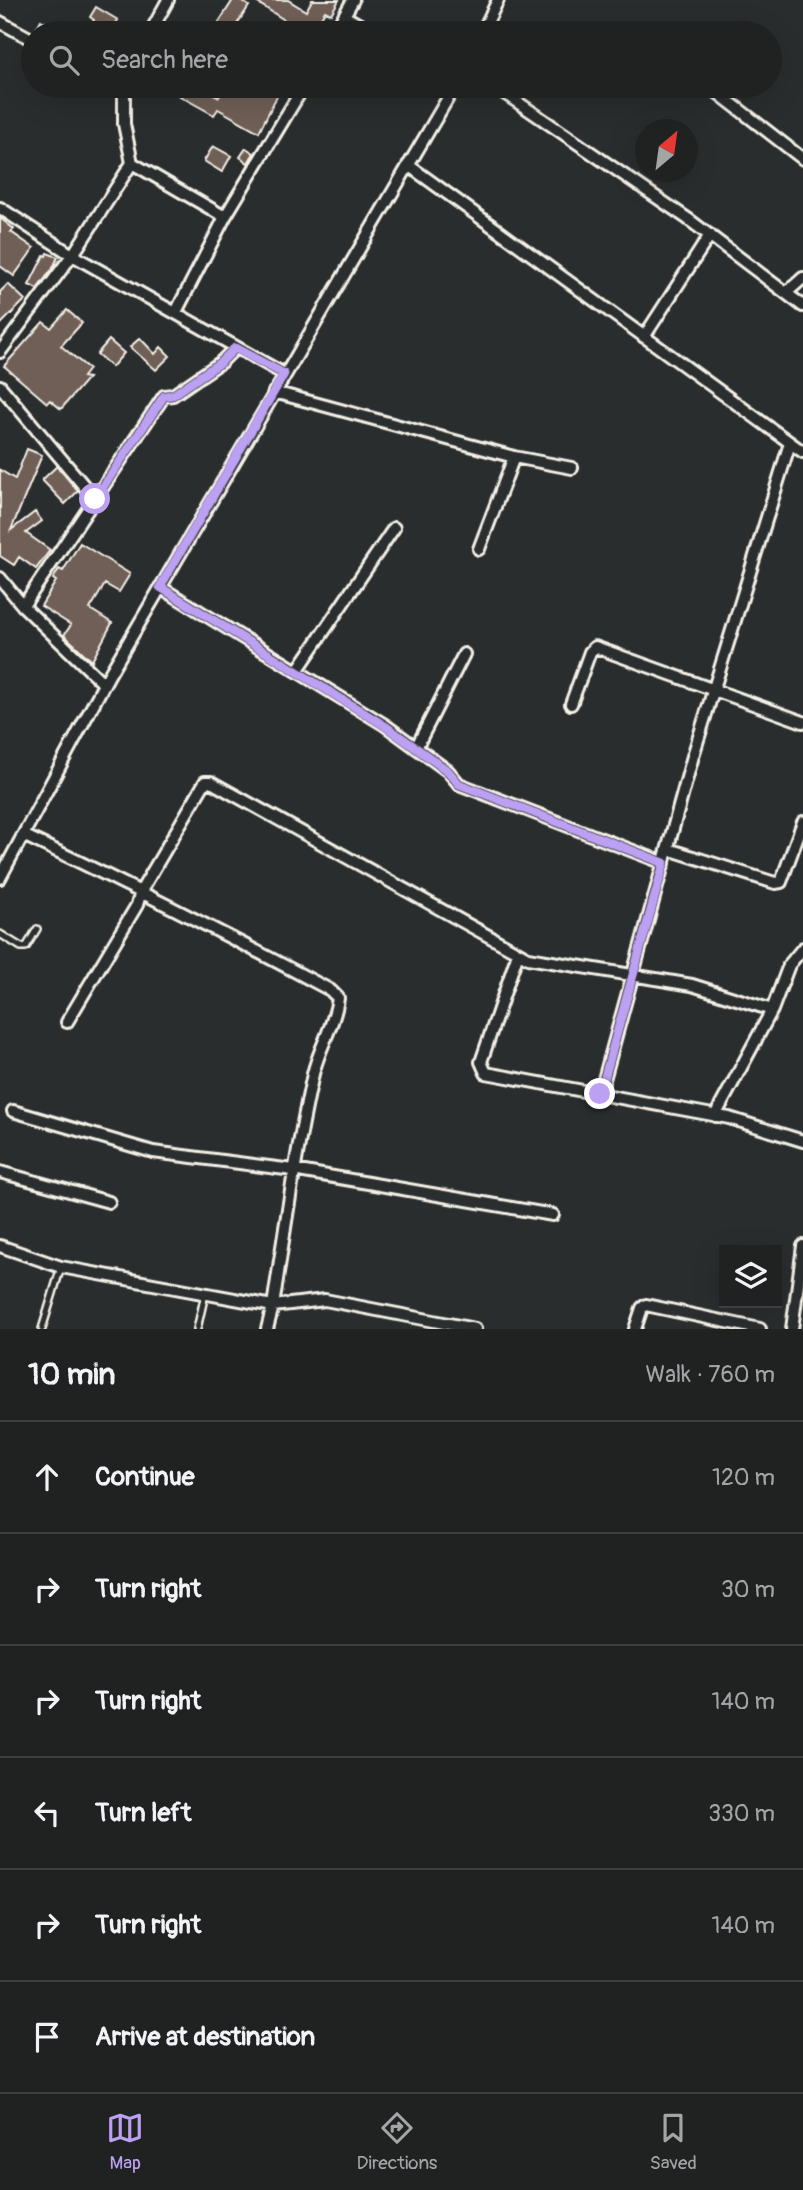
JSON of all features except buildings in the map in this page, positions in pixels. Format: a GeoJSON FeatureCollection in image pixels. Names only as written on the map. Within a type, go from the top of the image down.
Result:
{"type":"FeatureCollection","features":[{"type":"Feature","properties":{"kind":"street"},"geometry":{"type":"LineString","coordinates":[[157,21],[168,0]]}},
{"type":"Feature","properties":{"kind":"street"},"geometry":{"type":"LineString","coordinates":[[341,21],[353,0]]}},
{"type":"Feature","properties":{"kind":"street"},"geometry":{"type":"LineString","coordinates":[[488,21],[498,0]]}},
{"type":"Feature","properties":{"kind":"street"},"geometry":{"type":"LineString","coordinates":[[344,16],[353,21]]}},
{"type":"Feature","properties":{"kind":"street"},"geometry":{"type":"LineString","coordinates":[[0,22],[21,33]]}},
{"type":"Feature","properties":{"kind":"street"},"geometry":{"type":"LineString","coordinates":[[0,352],[72,255],[132,163],[124,124],[123,98]]}},
{"type":"Feature","properties":{"kind":"street"},"geometry":{"type":"LineString","coordinates":[[176,312],[225,217],[297,98]]}},
{"type":"Feature","properties":{"kind":"street"},"geometry":{"type":"LineString","coordinates":[[0,878],[104,684],[448,98]]}},
{"type":"Feature","properties":{"kind":"street"},"geometry":{"type":"LineString","coordinates":[[511,98],[710,235],[803,306]]}},
{"type":"Feature","properties":{"kind":"street"},"geometry":{"type":"LineString","coordinates":[[724,98],[803,159]]}},
{"type":"Feature","properties":{"kind":"street"},"geometry":{"type":"LineString","coordinates":[[132,163],[225,217]]}},
{"type":"Feature","properties":{"kind":"street"},"geometry":{"type":"LineString","coordinates":[[408,165],[803,452]]}},
{"type":"Feature","properties":{"kind":"street"},"geometry":{"type":"LineString","coordinates":[[0,208],[72,255],[284,374]]}},
{"type":"Feature","properties":{"kind":"street"},"geometry":{"type":"LineString","coordinates":[[645,337],[710,235]]}},
{"type":"Feature","properties":{"kind":"street"},"geometry":{"type":"LineString","coordinates":[[786,293],[803,278]]}},
{"type":"Feature","properties":{"kind":"street"},"geometry":{"type":"LineString","coordinates":[[23,606],[164,396],[173,395],[221,362],[235,348]]}},
{"type":"Feature","properties":{"kind":"street"},"geometry":{"type":"LineString","coordinates":[[0,386],[95,499]]}},
{"type":"Feature","properties":{"kind":"street"},"geometry":{"type":"LineString","coordinates":[[274,391],[514,457],[572,468]]}},
{"type":"Feature","properties":{"kind":"street"},"geometry":{"type":"LineString","coordinates":[[600,1094],[667,849],[790,443]]}},
{"type":"Feature","properties":{"kind":"street"},"geometry":{"type":"LineString","coordinates":[[480,549],[514,457]]}},
{"type":"Feature","properties":{"kind":"street"},"geometry":{"type":"LineString","coordinates":[[297,671],[394,528]]}},
{"type":"Feature","properties":{"kind":"street"},"geometry":{"type":"LineString","coordinates":[[0,579],[23,606],[104,684]]}},
{"type":"Feature","properties":{"kind":"street"},"geometry":{"type":"LineString","coordinates":[[160,587],[385,726],[448,771],[459,784],[664,863]]}},
{"type":"Feature","properties":{"kind":"street"},"geometry":{"type":"LineString","coordinates":[[571,704],[594,647],[803,722]]}},
{"type":"Feature","properties":{"kind":"street"},"geometry":{"type":"LineString","coordinates":[[416,748],[464,654]]}},
{"type":"Feature","properties":{"kind":"street"},"geometry":{"type":"LineString","coordinates":[[67,1021],[137,905],[141,891],[205,782],[211,782],[536,961],[692,985],[772,1010]]}},
{"type":"Feature","properties":{"kind":"street"},"geometry":{"type":"LineString","coordinates":[[667,849],[775,883],[781,882],[803,822]]}},
{"type":"Feature","properties":{"kind":"street"},"geometry":{"type":"LineString","coordinates":[[23,835],[141,891],[330,990],[338,998],[337,1008],[317,1056],[293,1170],[273,1306],[267,1329]]}},
{"type":"Feature","properties":{"kind":"street"},"geometry":{"type":"LineString","coordinates":[[715,1116],[772,1010],[789,965],[803,948]]}},
{"type":"Feature","properties":{"kind":"street"},"geometry":{"type":"LineString","coordinates":[[518,953],[481,1062],[485,1073],[715,1116],[803,1141]]}},
{"type":"Feature","properties":{"kind":"street"},"geometry":{"type":"LineString","coordinates":[[13,1111],[153,1152],[293,1170],[553,1215]]}},
{"type":"Feature","properties":{"kind":"street"},"geometry":{"type":"LineString","coordinates":[[0,1172],[108,1202]]}},
{"type":"Feature","properties":{"kind":"street"},"geometry":{"type":"LineString","coordinates":[[0,1246],[61,1267],[273,1306],[325,1300],[475,1329]]}},
{"type":"Feature","properties":{"kind":"street"},"geometry":{"type":"LineString","coordinates":[[792,1329],[803,1246]]}},
{"type":"Feature","properties":{"kind":"street"},"geometry":{"type":"LineString","coordinates":[[635,1329],[642,1308],[646,1305],[760,1329]]}},
{"type":"Feature","properties":{"kind":"lane"},"geometry":{"type":"LineString","coordinates":[[0,934],[21,947],[26,947],[31,943],[37,929]]}},
{"type":"Feature","properties":{"kind":"lane"},"geometry":{"type":"LineString","coordinates":[[42,1329],[61,1267]]}},
{"type":"Feature","properties":{"kind":"lane"},"geometry":{"type":"LineString","coordinates":[[197,1329],[205,1293]]}},
{"type":"Feature","properties":{"kind":"route"},"geometry":{"type":"LineString","coordinates":[[95,499],[164,396],[173,395],[221,362],[235,348],[284,374],[160,587],[385,726],[448,771],[459,784],[664,863],[600,1094]]}}]}
